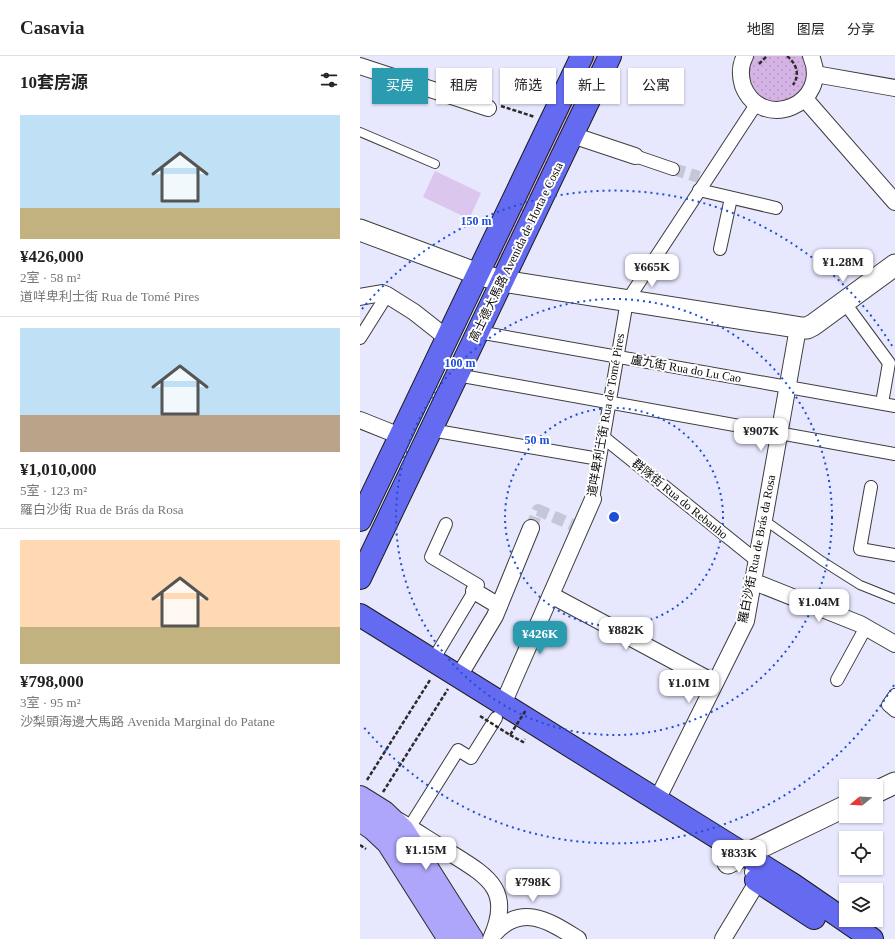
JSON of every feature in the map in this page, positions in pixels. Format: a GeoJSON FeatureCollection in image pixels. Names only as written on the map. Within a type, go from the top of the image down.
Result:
{"type":"FeatureCollection","features":[{"type":"Feature","properties":{"kind":"main road","name":"高士德大馬路 Avenida de Horta e Costa"},"geometry":{"type":"LineString","coordinates":[[362,510],[400,436],[478,274],[510,201],[582,56]]}},
{"type":"Feature","properties":{"kind":"main road","name":"高士德大馬路 Avenida de Horta e Costa"},"geometry":{"type":"LineString","coordinates":[[360,578],[610,56]]}},
{"type":"Feature","properties":{"kind":"main road"},"geometry":{"type":"LineString","coordinates":[[362,510],[379,513],[386,512],[394,508]]}},
{"type":"Feature","properties":{"kind":"main road"},"geometry":{"type":"LineString","coordinates":[[360,614],[493,712],[736,859],[792,884],[872,939]]}},
{"type":"Feature","properties":{"kind":"main road"},"geometry":{"type":"LineString","coordinates":[[360,632],[443,675]]}},
{"type":"Feature","properties":{"kind":"main road"},"geometry":{"type":"LineString","coordinates":[[493,712],[657,800],[736,859],[758,881],[846,939]]}},
{"type":"Feature","properties":{"kind":"main road"},"geometry":{"type":"LineString","coordinates":[[368,807],[391,818],[403,830],[485,938]]}},
{"type":"Feature","properties":{"kind":"main road"},"geometry":{"type":"LineString","coordinates":[[368,807],[383,838],[392,849],[449,939]]}},
{"type":"Feature","properties":{"kind":"street"},"geometry":{"type":"LineString","coordinates":[[745,56],[741,72],[742,84],[748,95],[757,103],[768,109],[780,110],[792,108],[805,99],[813,86],[815,74],[814,62],[811,56]]}},
{"type":"Feature","properties":{"kind":"street"},"geometry":{"type":"LineString","coordinates":[[360,66],[488,108]]}},
{"type":"Feature","properties":{"kind":"street"},"geometry":{"type":"LineString","coordinates":[[815,74],[895,88]]}},
{"type":"Feature","properties":{"kind":"street"},"geometry":{"type":"LineString","coordinates":[[805,99],[895,202]]}},
{"type":"Feature","properties":{"kind":"street"},"geometry":{"type":"LineString","coordinates":[[626,301],[699,190],[703,179],[757,103]]}},
{"type":"Feature","properties":{"kind":"street"},"geometry":{"type":"LineString","coordinates":[[572,135],[673,169]]}},
{"type":"Feature","properties":{"kind":"street"},"geometry":{"type":"LineString","coordinates":[[699,190],[776,208]]}},
{"type":"Feature","properties":{"kind":"street"},"geometry":{"type":"LineString","coordinates":[[720,249],[731,198]]}},
{"type":"Feature","properties":{"kind":"street"},"geometry":{"type":"LineString","coordinates":[[360,230],[478,274],[502,281],[798,328],[810,327],[895,265]]}},
{"type":"Feature","properties":{"kind":"street"},"geometry":{"type":"LineString","coordinates":[[360,297],[382,293],[387,295],[414,312],[447,338]]}},
{"type":"Feature","properties":{"kind":"street"},"geometry":{"type":"LineString","coordinates":[[360,338],[387,295]]}},
{"type":"Feature","properties":{"kind":"street","name":"道咩卑利士街 Rua de Tomé Pires"},"geometry":{"type":"LineString","coordinates":[[493,712],[551,595],[593,499],[626,301]]}},
{"type":"Feature","properties":{"kind":"street"},"geometry":{"type":"LineString","coordinates":[[844,302],[889,363],[882,403]]}},
{"type":"Feature","properties":{"kind":"street","name":"羅白沙街 Rua de Brás da Rosa"},"geometry":{"type":"LineString","coordinates":[[657,800],[746,621],[798,328]]}},
{"type":"Feature","properties":{"kind":"street","name":"盧九街 Rua do Lu Cao"},"geometry":{"type":"LineString","coordinates":[[478,332],[895,406]]}},
{"type":"Feature","properties":{"kind":"street"},"geometry":{"type":"LineString","coordinates":[[457,376],[895,454]]}},
{"type":"Feature","properties":{"kind":"street"},"geometry":{"type":"LineString","coordinates":[[360,420],[400,436]]}},
{"type":"Feature","properties":{"kind":"street"},"geometry":{"type":"LineString","coordinates":[[431,430],[599,459]]}},
{"type":"Feature","properties":{"kind":"street","name":"群隊街 Rua do Rebanho"},"geometry":{"type":"LineString","coordinates":[[603,437],[756,560]]}},
{"type":"Feature","properties":{"kind":"street"},"geometry":{"type":"LineString","coordinates":[[871,487],[860,549],[895,555]]}},
{"type":"Feature","properties":{"kind":"street"},"geometry":{"type":"LineString","coordinates":[[443,675],[474,591],[478,585],[430,557],[446,524]]}},
{"type":"Feature","properties":{"kind":"street"},"geometry":{"type":"LineString","coordinates":[[443,675],[495,616],[531,528]]}},
{"type":"Feature","properties":{"kind":"street"},"geometry":{"type":"LineString","coordinates":[[752,581],[866,627],[895,644]]}},
{"type":"Feature","properties":{"kind":"street"},"geometry":{"type":"LineString","coordinates":[[474,591],[499,606]]}},
{"type":"Feature","properties":{"kind":"street"},"geometry":{"type":"LineString","coordinates":[[551,595],[715,683]]}},
{"type":"Feature","properties":{"kind":"street"},"geometry":{"type":"LineString","coordinates":[[837,680],[866,627]]}},
{"type":"Feature","properties":{"kind":"street"},"geometry":{"type":"LineString","coordinates":[[895,695],[888,705],[895,711]]}},
{"type":"Feature","properties":{"kind":"street"},"geometry":{"type":"LineString","coordinates":[[409,828],[458,750],[471,758],[493,712]]}},
{"type":"Feature","properties":{"kind":"street"},"geometry":{"type":"LineString","coordinates":[[883,789],[895,783]]}},
{"type":"Feature","properties":{"kind":"street"},"geometry":{"type":"LineString","coordinates":[[368,807],[409,828],[478,870],[490,881],[497,896],[499,908],[498,920],[485,938]]}},
{"type":"Feature","properties":{"kind":"street"},"geometry":{"type":"LineString","coordinates":[[736,859],[839,809]]}},
{"type":"Feature","properties":{"kind":"street"},"geometry":{"type":"LineString","coordinates":[[722,939],[758,881]]}},
{"type":"Feature","properties":{"kind":"street"},"geometry":{"type":"LineString","coordinates":[[485,938],[508,923],[531,917],[550,922],[578,939]]}},
{"type":"Feature","properties":{"kind":"lane"},"geometry":{"type":"LineString","coordinates":[[360,132],[435,164]]}},
{"type":"Feature","properties":{"kind":"lane"},"geometry":{"type":"LineString","coordinates":[[764,519],[822,561],[860,585],[895,599]]}},
{"type":"Feature","properties":{"kind":"path"},"geometry":{"type":"LineString","coordinates":[[758,69],[760,63],[767,56]]}},
{"type":"Feature","properties":{"kind":"path"},"geometry":{"type":"LineString","coordinates":[[787,56],[794,62],[797,72],[795,81],[790,89]]}},
{"type":"Feature","properties":{"kind":"path"},"geometry":{"type":"LineString","coordinates":[[488,108],[497,105],[550,123]]}},
{"type":"Feature","properties":{"kind":"path"},"geometry":{"type":"LineString","coordinates":[[368,807],[443,675]]}},
{"type":"Feature","properties":{"kind":"path"},"geometry":{"type":"LineString","coordinates":[[368,807],[443,675]]}},
{"type":"Feature","properties":{"kind":"path"},"geometry":{"type":"LineString","coordinates":[[510,735],[526,710]]}},
{"type":"Feature","properties":{"kind":"path"},"geometry":{"type":"LineString","coordinates":[[493,712],[510,735],[523,742]]}},
{"type":"Feature","properties":{"kind":"shaded area"},"geometry":{"type":"Polygon","coordinates":[[[589,56],[603,56],[597,68],[583,68],[589,56]]]}},
{"type":"Feature","properties":{"kind":"shaded area"},"geometry":{"type":"Polygon","coordinates":[[[752,56],[804,56],[807,62],[807,82],[796,98],[777,104],[759,98],[747,81],[749,59],[752,56]]]}},
{"type":"Feature","properties":{"kind":"shaded area"},"geometry":{"type":"Polygon","coordinates":[[[566,104],[579,104],[495,273],[490,263],[566,104]]]}},
{"type":"Feature","properties":{"kind":"shaded area"},"geometry":{"type":"Polygon","coordinates":[[[435,171],[481,193],[469,219],[423,197],[435,171]]]}},
{"type":"Feature","properties":{"kind":"tunnel"},"geometry":{"type":"LineString","coordinates":[[673,169],[699,177]]}},
{"type":"Feature","properties":{"kind":"tunnel"},"geometry":{"type":"LineString","coordinates":[[531,528],[538,510],[580,528]]}}]}
